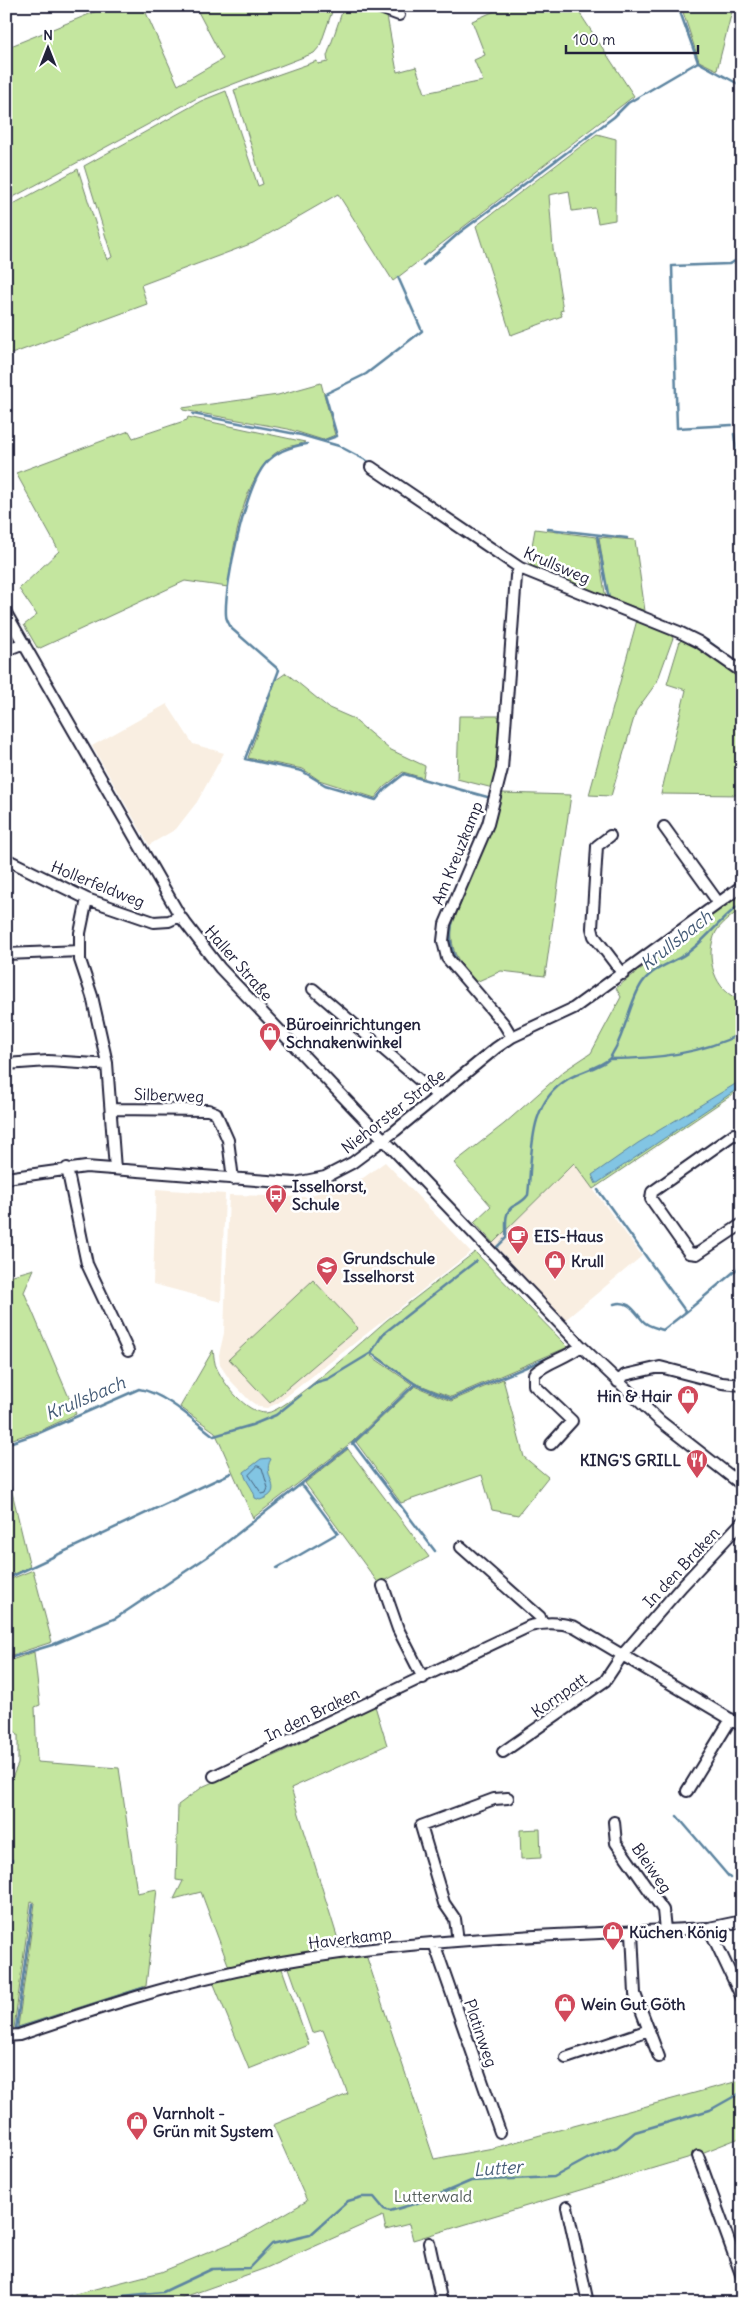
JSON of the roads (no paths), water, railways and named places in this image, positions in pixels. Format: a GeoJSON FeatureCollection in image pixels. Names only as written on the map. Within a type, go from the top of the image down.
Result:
{"type":"FeatureCollection","features":[{"type":"Feature","properties":{"kind":"street"},"geometry":{"type":"LineString","coordinates":[[375,6],[399,15]]}},
{"type":"Feature","properties":{"kind":"street","name":"Krullsweg"},"geometry":{"type":"LineString","coordinates":[[371,467],[520,568],[679,632],[699,642],[742,672]]}},
{"type":"Feature","properties":{"kind":"street","name":"Am Kreuzkamp"},"geometry":{"type":"LineString","coordinates":[[512,1037],[504,1024],[447,958],[443,940],[445,924],[486,830],[502,769],[516,576],[520,568]]}},
{"type":"Feature","properties":{"kind":"street","name":"Haller Straße"},"geometry":{"type":"LineString","coordinates":[[6,613],[180,916],[220,968],[581,1346],[660,1421],[742,1485]]}},
{"type":"Feature","properties":{"kind":"street"},"geometry":{"type":"LineString","coordinates":[[6,650],[24,643]]}},
{"type":"Feature","properties":{"kind":"street"},"geometry":{"type":"LineString","coordinates":[[664,827],[718,902]]}},
{"type":"Feature","properties":{"kind":"street"},"geometry":{"type":"LineString","coordinates":[[610,836],[597,846],[592,928],[594,936],[623,974]]}},
{"type":"Feature","properties":{"kind":"street","name":"Hollerfeldweg"},"geometry":{"type":"LineString","coordinates":[[6,859],[87,899],[154,922],[169,921],[180,916]]}},
{"type":"Feature","properties":{"kind":"street","name":"Niehorster Straße"},"geometry":{"type":"LineString","coordinates":[[6,1178],[67,1168],[86,1167],[295,1183],[325,1177],[352,1163],[384,1140],[496,1048],[512,1037],[574,1008],[742,886]]}},
{"type":"Feature","properties":{"kind":"street","name":"Silberweg"},"geometry":{"type":"LineString","coordinates":[[87,899],[80,934],[80,960],[102,1037],[111,1109],[115,1169]]}},
{"type":"Feature","properties":{"kind":"street"},"geometry":{"type":"LineString","coordinates":[[6,954],[80,951]]}},
{"type":"Feature","properties":{"kind":"street"},"geometry":{"type":"LineString","coordinates":[[312,989],[438,1096]]}},
{"type":"Feature","properties":{"kind":"street"},"geometry":{"type":"LineString","coordinates":[[6,1064],[48,1061],[96,1064],[106,1062]]}},
{"type":"Feature","properties":{"kind":"street","name":"Silberweg"},"geometry":{"type":"LineString","coordinates":[[111,1109],[208,1110],[216,1113],[228,1140],[233,1179]]}},
{"type":"Feature","properties":{"kind":"street"},"geometry":{"type":"LineString","coordinates":[[742,1136],[734,1134],[706,1153],[652,1192],[651,1199],[689,1253],[697,1254],[742,1224]]}},
{"type":"Feature","properties":{"kind":"street"},"geometry":{"type":"LineString","coordinates":[[67,1168],[87,1264],[128,1351]]}},
{"type":"Feature","properties":{"kind":"street"},"geometry":{"type":"LineString","coordinates":[[551,1444],[572,1421],[534,1385],[534,1374],[544,1365],[574,1352],[581,1346]]}},
{"type":"Feature","properties":{"kind":"street"},"geometry":{"type":"LineString","coordinates":[[618,1382],[625,1375],[660,1367],[722,1383],[742,1385]]}},
{"type":"Feature","properties":{"kind":"street","name":"In den Braken"},"geometry":{"type":"LineString","coordinates":[[623,1654],[742,1522]]}},
{"type":"Feature","properties":{"kind":"street"},"geometry":{"type":"LineString","coordinates":[[462,1547],[540,1617],[542,1623]]}},
{"type":"Feature","properties":{"kind":"street"},"geometry":{"type":"LineString","coordinates":[[383,1586],[398,1629],[422,1678]]}},
{"type":"Feature","properties":{"kind":"street","name":"In den Braken"},"geometry":{"type":"LineString","coordinates":[[214,1776],[530,1626],[542,1623],[562,1623],[575,1627],[742,1726]]}},
{"type":"Feature","properties":{"kind":"street","name":"Kornpatt"},"geometry":{"type":"LineString","coordinates":[[503,1752],[596,1689],[617,1666],[623,1654]]}},
{"type":"Feature","properties":{"kind":"street"},"geometry":{"type":"LineString","coordinates":[[687,1791],[731,1719]]}},
{"type":"Feature","properties":{"kind":"street"},"geometry":{"type":"LineString","coordinates":[[458,1941],[455,1919],[444,1903],[421,1826],[494,1799],[508,1798]]}},
{"type":"Feature","properties":{"kind":"street","name":"Bleiweg"},"geometry":{"type":"LineString","coordinates":[[614,1822],[616,1843],[663,1910],[665,1930]]}},
{"type":"Feature","properties":{"kind":"street","name":"Haverkamp"},"geometry":{"type":"LineString","coordinates":[[6,2036],[19,2035],[118,2001],[227,1973],[293,1960],[434,1943],[708,1928],[742,1921]]}},
{"type":"Feature","properties":{"kind":"street"},"geometry":{"type":"LineString","coordinates":[[708,1928],[742,1998]]}},
{"type":"Feature","properties":{"kind":"street"},"geometry":{"type":"LineString","coordinates":[[632,1932],[635,1994],[659,2057]]}},
{"type":"Feature","properties":{"kind":"street","name":"Platinweg"},"geometry":{"type":"LineString","coordinates":[[434,1943],[500,2132]]}},
{"type":"Feature","properties":{"kind":"street"},"geometry":{"type":"LineString","coordinates":[[566,2058],[649,2030]]}},
{"type":"Feature","properties":{"kind":"street"},"geometry":{"type":"LineString","coordinates":[[698,2156],[739,2260],[742,2277]]}},
{"type":"Feature","properties":{"kind":"street"},"geometry":{"type":"LineString","coordinates":[[567,2207],[588,2303]]}},
{"type":"Feature","properties":{"kind":"street"},"geometry":{"type":"LineString","coordinates":[[430,2243],[442,2303]]}},
{"type":"Feature","properties":{"kind":"water"},"geometry":{"type":"Polygon","coordinates":[[[742,1080],[742,1086],[596,1184],[592,1175],[638,1143],[742,1080]]]}},
{"type":"Feature","properties":{"kind":"water"},"geometry":{"type":"Polygon","coordinates":[[[261,1459],[271,1459],[269,1472],[273,1488],[268,1496],[260,1500],[255,1498],[244,1472],[261,1459]]]}},
{"type":"Feature","properties":{"kind":"waterway"},"geometry":{"type":"LineString","coordinates":[[678,6],[698,62],[742,86]]}},
{"type":"Feature","properties":{"kind":"waterway"},"geometry":{"type":"LineString","coordinates":[[716,6],[742,10]]}},
{"type":"Feature","properties":{"kind":"waterway"},"geometry":{"type":"LineString","coordinates":[[423,265],[459,233],[614,117],[628,103],[698,62]]}},
{"type":"Feature","properties":{"kind":"waterway"},"geometry":{"type":"LineString","coordinates":[[732,425],[677,428],[672,266],[729,264],[742,258]]}},
{"type":"Feature","properties":{"kind":"waterway"},"geometry":{"type":"LineString","coordinates":[[323,441],[337,436],[325,394],[366,374],[422,331],[398,277]]}},
{"type":"Feature","properties":{"kind":"waterway"},"geometry":{"type":"LineString","coordinates":[[193,414],[301,435],[339,446],[373,464]]}},
{"type":"Feature","properties":{"kind":"waterway"},"geometry":{"type":"LineString","coordinates":[[734,434],[742,488]]}},
{"type":"Feature","properties":{"kind":"waterway"},"geometry":{"type":"LineString","coordinates":[[307,444],[295,446],[275,455],[266,463],[258,475],[244,513],[233,560],[226,601],[227,620],[232,629],[279,670],[245,759],[302,771],[325,785],[376,800],[385,789],[404,774],[491,798]]}},
{"type":"Feature","properties":{"kind":"waterway"},"geometry":{"type":"LineString","coordinates":[[548,529],[627,538]]}},
{"type":"Feature","properties":{"kind":"waterway"},"geometry":{"type":"LineString","coordinates":[[597,535],[609,599]]}},
{"type":"Feature","properties":{"kind":"waterway"},"geometry":{"type":"LineString","coordinates":[[508,612],[510,584]]}},
{"type":"Feature","properties":{"kind":"waterway"},"geometry":{"type":"LineString","coordinates":[[687,631],[708,641],[742,666]]}},
{"type":"Feature","properties":{"kind":"waterway","name":"Krullsbach"},"geometry":{"type":"LineString","coordinates":[[497,1247],[506,1238],[507,1213],[528,1195],[534,1131],[538,1116],[545,1102],[554,1090],[568,1079],[601,1065],[609,1059],[619,1041],[638,990],[646,978],[659,968],[687,953],[742,903]]}},
{"type":"Feature","properties":{"kind":"waterway"},"geometry":{"type":"LineString","coordinates":[[455,912],[451,940],[453,953],[460,966]]}},
{"type":"Feature","properties":{"kind":"waterway"},"geometry":{"type":"LineString","coordinates":[[610,1059],[678,1054],[710,1046],[742,1033]]}},
{"type":"Feature","properties":{"kind":"waterway"},"geometry":{"type":"LineString","coordinates":[[598,1190],[686,1312],[742,1265]]}},
{"type":"Feature","properties":{"kind":"waterway","name":"Krullsbach"},"geometry":{"type":"LineString","coordinates":[[308,1389],[317,1382],[328,1379],[371,1353],[383,1334],[476,1261]]}},
{"type":"Feature","properties":{"kind":"waterway"},"geometry":{"type":"LineString","coordinates":[[614,1304],[624,1303],[628,1305],[645,1323],[663,1330],[686,1312]]}},
{"type":"Feature","properties":{"kind":"waterway"},"geometry":{"type":"LineString","coordinates":[[371,1353],[415,1384],[451,1399],[564,1351]]}},
{"type":"Feature","properties":{"kind":"waterway"},"geometry":{"type":"LineString","coordinates":[[352,1444],[415,1384]]}},
{"type":"Feature","properties":{"kind":"waterway","name":"Krullsbach"},"geometry":{"type":"LineString","coordinates":[[6,1444],[39,1433],[139,1389],[159,1396],[169,1402],[214,1436],[252,1425],[276,1415],[301,1395]]}},
{"type":"Feature","properties":{"kind":"waterway"},"geometry":{"type":"LineString","coordinates":[[353,1443],[435,1551]]}},
{"type":"Feature","properties":{"kind":"waterway"},"geometry":{"type":"LineString","coordinates":[[6,1659],[52,1645],[116,1618],[213,1553],[347,1448]]}},
{"type":"Feature","properties":{"kind":"waterway"},"geometry":{"type":"LineString","coordinates":[[6,1579],[231,1473]]}},
{"type":"Feature","properties":{"kind":"waterway"},"geometry":{"type":"LineString","coordinates":[[277,1568],[338,1533],[304,1487],[300,1485]]}},
{"type":"Feature","properties":{"kind":"waterway"},"geometry":{"type":"LineString","coordinates":[[739,1715],[742,1711]]}},
{"type":"Feature","properties":{"kind":"waterway"},"geometry":{"type":"LineString","coordinates":[[677,1816],[730,1878]]}},
{"type":"Feature","properties":{"kind":"waterway"},"geometry":{"type":"LineString","coordinates":[[6,1862],[12,1860]]}},
{"type":"Feature","properties":{"kind":"waterway"},"geometry":{"type":"LineString","coordinates":[[33,1904],[16,2029],[143,1988]]}},
{"type":"Feature","properties":{"kind":"waterway","name":"Lutter"},"geometry":{"type":"LineString","coordinates":[[98,2303],[123,2296],[163,2292],[212,2269],[249,2268],[272,2244],[310,2235],[348,2201],[362,2197],[374,2197],[384,2209],[390,2211],[424,2201],[471,2181],[554,2177],[587,2159],[617,2147],[635,2132],[710,2110],[742,2092]]}},
{"type":"Feature","properties":{"kind":"place","name":"Büroeinrichtungen Schnakenwinkel"},"geometry":{"type":"Point","coordinates":[270,1052]}},
{"type":"Feature","properties":{"kind":"place","name":"Isselhorst, Schule"},"geometry":{"type":"Point","coordinates":[276,1214]}},
{"type":"Feature","properties":{"kind":"place","name":"EIS-Haus"},"geometry":{"type":"Point","coordinates":[518,1255]}},
{"type":"Feature","properties":{"kind":"place","name":"Krull"},"geometry":{"type":"Point","coordinates":[555,1280]}},
{"type":"Feature","properties":{"kind":"place","name":"Grundschule Isselhorst"},"geometry":{"type":"Point","coordinates":[327,1286]}},
{"type":"Feature","properties":{"kind":"place","name":"Hin & Hair"},"geometry":{"type":"Point","coordinates":[688,1415]}},
{"type":"Feature","properties":{"kind":"place","name":"KING'S GRILL"},"geometry":{"type":"Point","coordinates":[697,1479]}},
{"type":"Feature","properties":{"kind":"place","name":"Küchen König"},"geometry":{"type":"Point","coordinates":[613,1951]}},
{"type":"Feature","properties":{"kind":"place","name":"Wein Gut Göth"},"geometry":{"type":"Point","coordinates":[565,2023]}},
{"type":"Feature","properties":{"kind":"place","name":"Varnholt - Grün mit System"},"geometry":{"type":"Point","coordinates":[137,2141]}},
{"type":"Feature","properties":{"kind":"park label","name":"Lutterwald"},"geometry":{"type":"Point","coordinates":[433,2196]}}]}
